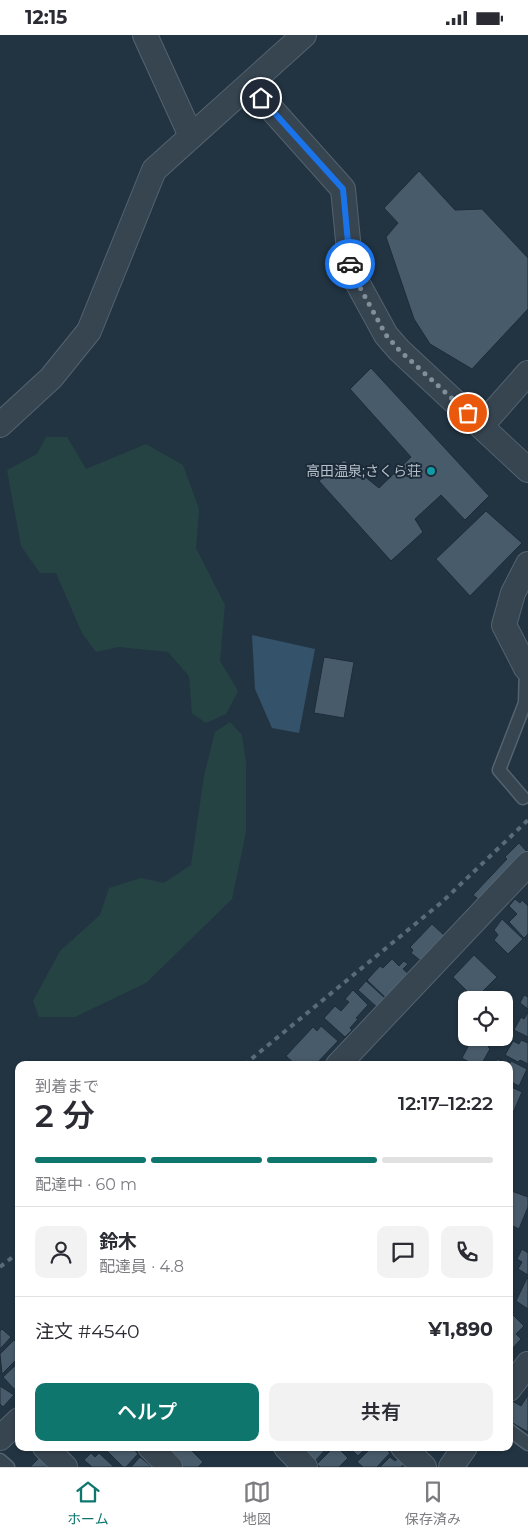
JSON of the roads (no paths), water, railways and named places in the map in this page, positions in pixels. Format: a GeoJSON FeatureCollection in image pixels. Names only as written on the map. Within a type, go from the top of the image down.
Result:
{"type":"FeatureCollection","features":[{"type":"Feature","properties":{"kind":"street"},"geometry":{"type":"LineString","coordinates":[[145,35],[191,136]]}},
{"type":"Feature","properties":{"kind":"street"},"geometry":{"type":"LineString","coordinates":[[1,424],[51,378],[89,331],[154,171],[304,35]]}},
{"type":"Feature","properties":{"kind":"street"},"geometry":{"type":"LineString","coordinates":[[250,85],[343,189],[351,271],[386,335],[399,350],[528,470]]}},
{"type":"Feature","properties":{"kind":"street"},"geometry":{"type":"LineString","coordinates":[[481,426],[528,373]]}},
{"type":"Feature","properties":{"kind":"street"},"geometry":{"type":"LineString","coordinates":[[526,668],[504,625],[513,593],[528,564]]}},
{"type":"Feature","properties":{"kind":"street"},"geometry":{"type":"LineString","coordinates":[[342,1061],[528,864]]}},
{"type":"Feature","properties":{"kind":"street"},"geometry":{"type":"LineString","coordinates":[[513,1384],[528,1364]]}},
{"type":"Feature","properties":{"kind":"street"},"geometry":{"type":"LineString","coordinates":[[49,1451],[65,1467]]}},
{"type":"Feature","properties":{"kind":"street"},"geometry":{"type":"LineString","coordinates":[[154,1451],[170,1467]]}},
{"type":"Feature","properties":{"kind":"street"},"geometry":{"type":"LineString","coordinates":[[290,1451],[306,1467]]}},
{"type":"Feature","properties":{"kind":"street"},"geometry":{"type":"LineString","coordinates":[[407,1451],[424,1467]]}},
{"type":"Feature","properties":{"kind":"street"},"geometry":{"type":"LineString","coordinates":[[451,1467],[462,1451]]}},
{"type":"Feature","properties":{"kind":"lane"},"geometry":{"type":"LineString","coordinates":[[523,798],[499,770],[526,703],[526,668]]}},
{"type":"Feature","properties":{"kind":"lane"},"geometry":{"type":"LineString","coordinates":[[8,1433],[8,1467]]}},
{"type":"Feature","properties":{"kind":"lane"},"geometry":{"type":"LineString","coordinates":[[513,1433],[528,1444]]}},
{"type":"Feature","properties":{"kind":"water"},"geometry":{"type":"Polygon","coordinates":[[[252,635],[315,649],[299,733],[272,728],[255,689],[252,635]]]}},
{"type":"Feature","properties":{"kind":"railway"},"geometry":{"type":"LineString","coordinates":[[249,1061],[442,902],[528,820]]}},
{"type":"Feature","properties":{"kind":"railway"},"geometry":{"type":"LineString","coordinates":[[0,1267],[15,1255]]}},
{"type":"Feature","properties":{"kind":"place","name":"高田温泉;さくら荘"},"geometry":{"type":"Point","coordinates":[431,471]}}]}
